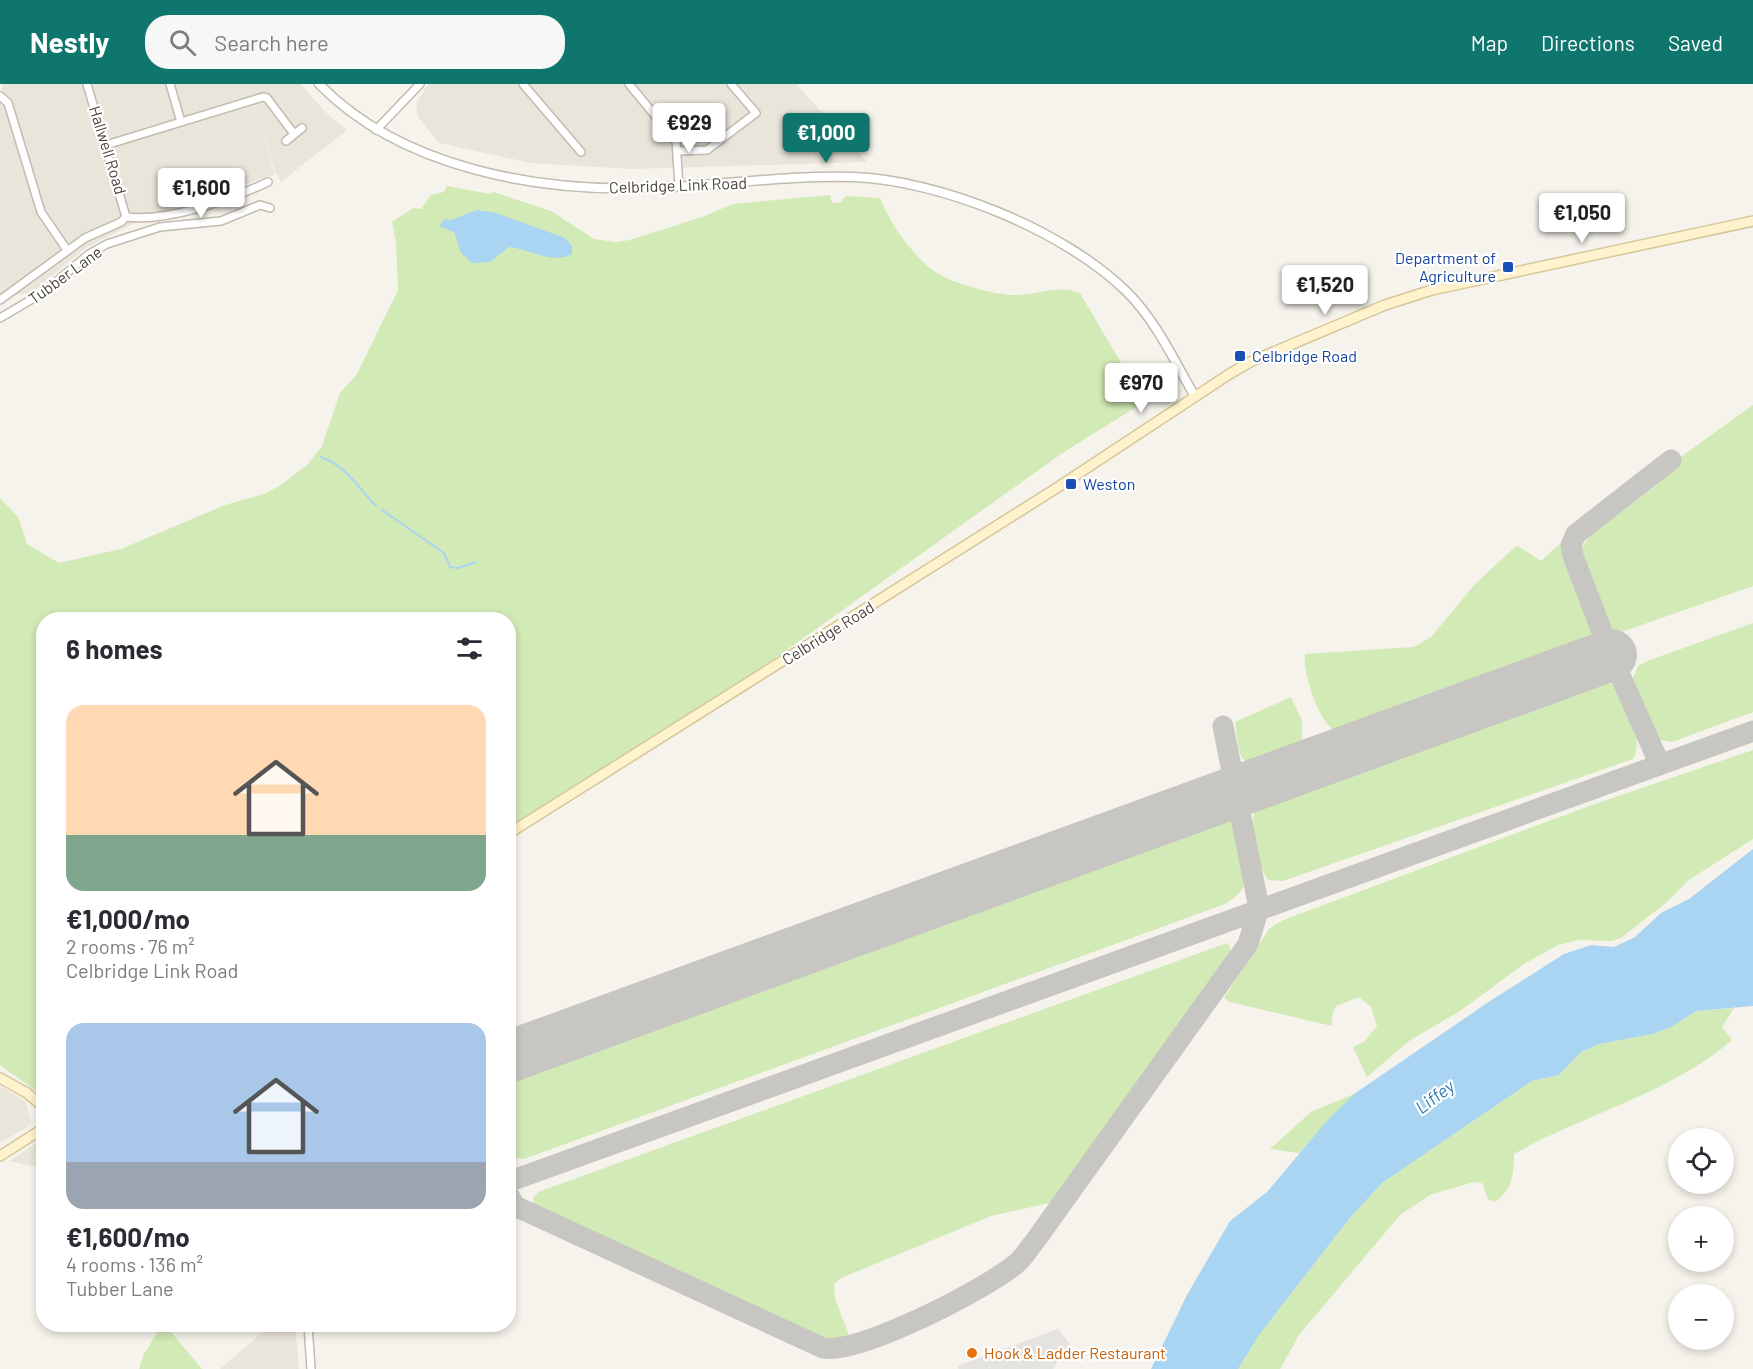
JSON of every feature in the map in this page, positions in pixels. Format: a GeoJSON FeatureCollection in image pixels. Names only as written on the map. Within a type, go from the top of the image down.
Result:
{"type":"FeatureCollection","features":[{"type":"Feature","properties":{"kind":"main road","name":"Celbridge Road"},"geometry":{"type":"LineString","coordinates":[[516,829],[1055,489],[1194,395],[1252,361],[1418,293],[1753,221]]}},
{"type":"Feature","properties":{"kind":"main road"},"geometry":{"type":"LineString","coordinates":[[0,1078],[36,1100]]}},
{"type":"Feature","properties":{"kind":"main road"},"geometry":{"type":"LineString","coordinates":[[0,1156],[36,1133]]}},
{"type":"Feature","properties":{"kind":"street","name":"Hallwell Road"},"geometry":{"type":"LineString","coordinates":[[87,84],[126,217]]}},
{"type":"Feature","properties":{"kind":"street"},"geometry":{"type":"LineString","coordinates":[[170,84],[181,122]]}},
{"type":"Feature","properties":{"kind":"street","name":"Celbridge Link Road"},"geometry":{"type":"LineString","coordinates":[[319,84],[338,102],[376,130],[437,158],[517,177],[609,188],[679,187],[832,177],[876,179],[938,192],[1035,227],[1084,257],[1127,292],[1160,333],[1194,395]]}},
{"type":"Feature","properties":{"kind":"street"},"geometry":{"type":"LineString","coordinates":[[376,130],[420,84]]}},
{"type":"Feature","properties":{"kind":"street"},"geometry":{"type":"LineString","coordinates":[[523,84],[581,152]]}},
{"type":"Feature","properties":{"kind":"street"},"geometry":{"type":"LineString","coordinates":[[628,84],[676,141],[679,187]]}},
{"type":"Feature","properties":{"kind":"street"},"geometry":{"type":"LineString","coordinates":[[677,152],[707,150],[756,113],[731,84]]}},
{"type":"Feature","properties":{"kind":"street"},"geometry":{"type":"LineString","coordinates":[[0,96],[8,103],[41,212],[67,250]]}},
{"type":"Feature","properties":{"kind":"street"},"geometry":{"type":"LineString","coordinates":[[106,145],[250,101],[267,98],[294,134]]}},
{"type":"Feature","properties":{"kind":"street"},"geometry":{"type":"LineString","coordinates":[[286,141],[302,128]]}},
{"type":"Feature","properties":{"kind":"street"},"geometry":{"type":"LineString","coordinates":[[0,300],[85,238],[121,222],[126,217],[141,218],[190,209],[239,195],[268,182]]}},
{"type":"Feature","properties":{"kind":"street","name":"Tubber Lane"},"geometry":{"type":"LineString","coordinates":[[0,318],[44,292],[89,254],[107,244],[160,227],[221,221],[260,205],[270,207]]}},
{"type":"Feature","properties":{"kind":"street"},"geometry":{"type":"LineString","coordinates":[[309,1332],[311,1369]]}},
{"type":"Feature","properties":{"kind":"shaded area"},"geometry":{"type":"Polygon","coordinates":[[[4,84],[301,84],[324,111],[347,130],[281,182],[275,171],[246,85],[275,174],[142,219],[84,249],[33,292],[0,299],[0,92],[4,84]]]}},
{"type":"Feature","properties":{"kind":"shaded area"},"geometry":{"type":"Polygon","coordinates":[[[428,84],[796,84],[867,162],[632,169],[531,163],[439,143],[418,117],[416,104],[428,84]]]}},
{"type":"Feature","properties":{"kind":"shaded area"},"geometry":{"type":"Polygon","coordinates":[[[0,1086],[25,1101],[31,1122],[28,1127],[0,1143],[0,1086]]]}},
{"type":"Feature","properties":{"kind":"shaded area"},"geometry":{"type":"Polygon","coordinates":[[[36,1143],[36,1167],[9,1161],[36,1143]]]}},
{"type":"Feature","properties":{"kind":"shaded area"},"geometry":{"type":"Polygon","coordinates":[[[1058,1329],[1069,1343],[1053,1369],[959,1369],[957,1366],[1058,1329]]]}},
{"type":"Feature","properties":{"kind":"shaded area"},"geometry":{"type":"Polygon","coordinates":[[[263,1332],[296,1332],[299,1369],[220,1369],[263,1332]]]}},
{"type":"Feature","properties":{"kind":"green space"},"geometry":{"type":"Polygon","coordinates":[[[447,186],[490,194],[494,192],[551,211],[594,239],[615,242],[630,240],[702,217],[733,204],[830,195],[832,203],[841,202],[846,196],[880,198],[902,238],[926,264],[942,276],[974,288],[1008,295],[1057,290],[1080,293],[1144,402],[1061,454],[763,667],[595,774],[516,832],[516,612],[36,612],[36,1091],[0,1065],[0,498],[18,517],[27,544],[59,563],[121,549],[225,505],[264,494],[281,485],[307,465],[322,446],[340,393],[357,374],[398,290],[396,242],[392,222],[413,208],[421,209],[431,195],[444,192],[447,186]]]}},
{"type":"Feature","properties":{"kind":"green space"},"geometry":{"type":"Polygon","coordinates":[[[1753,405],[1753,586],[1610,636],[1603,626],[1578,553],[1591,534],[1657,485],[1653,477],[1753,405]]]}},
{"type":"Feature","properties":{"kind":"green space"},"geometry":{"type":"Polygon","coordinates":[[[1562,542],[1568,549],[1597,630],[1594,643],[1340,733],[1326,722],[1309,686],[1305,654],[1414,647],[1431,637],[1475,584],[1514,548],[1518,546],[1541,561],[1562,542]]]}},
{"type":"Feature","properties":{"kind":"green space"},"geometry":{"type":"Polygon","coordinates":[[[1753,623],[1753,712],[1672,742],[1660,740],[1653,731],[1632,680],[1638,666],[1753,623]]]}},
{"type":"Feature","properties":{"kind":"green space"},"geometry":{"type":"Polygon","coordinates":[[[1610,683],[1615,686],[1635,731],[1637,741],[1633,759],[1283,881],[1268,880],[1264,873],[1255,846],[1253,828],[1254,810],[1260,805],[1597,684],[1610,683]]]}},
{"type":"Feature","properties":{"kind":"green space"},"geometry":{"type":"Polygon","coordinates":[[[1291,697],[1302,720],[1302,750],[1261,764],[1246,761],[1241,756],[1235,722],[1291,697]]]}},
{"type":"Feature","properties":{"kind":"green space"},"geometry":{"type":"Polygon","coordinates":[[[1753,750],[1753,839],[1689,880],[1667,902],[1621,938],[1611,941],[1579,940],[1558,945],[1524,964],[1460,1011],[1409,1041],[1367,1077],[1353,1047],[1364,1042],[1377,1026],[1371,1007],[1359,997],[1336,1006],[1332,1016],[1332,1026],[1230,1002],[1224,998],[1269,929],[1283,920],[1592,805],[1753,750]]]}},
{"type":"Feature","properties":{"kind":"green space"},"geometry":{"type":"Polygon","coordinates":[[[1231,818],[1245,880],[1235,897],[1225,904],[524,1159],[516,1158],[516,1075],[877,941],[1231,818]]]}},
{"type":"Feature","properties":{"kind":"green space"},"geometry":{"type":"Polygon","coordinates":[[[1227,943],[1230,946],[1230,957],[1054,1202],[991,1216],[841,1278],[834,1284],[835,1299],[849,1335],[833,1340],[803,1332],[534,1205],[533,1198],[538,1192],[1227,943]]]}},
{"type":"Feature","properties":{"kind":"green space"},"geometry":{"type":"Polygon","coordinates":[[[1734,1008],[1722,1027],[1732,1040],[1708,1059],[1654,1089],[1514,1154],[1511,1181],[1505,1193],[1495,1202],[1488,1199],[1482,1183],[1473,1182],[1430,1195],[1400,1215],[1299,1335],[1280,1369],[1238,1369],[1259,1335],[1349,1219],[1382,1183],[1532,1081],[1559,1075],[1581,1052],[1599,1044],[1653,1034],[1671,1027],[1696,1011],[1734,1008]]]}},
{"type":"Feature","properties":{"kind":"green space"},"geometry":{"type":"Polygon","coordinates":[[[1354,1094],[1299,1153],[1270,1149],[1311,1112],[1354,1094]]]}},
{"type":"Feature","properties":{"kind":"green space"},"geometry":{"type":"Polygon","coordinates":[[[158,1332],[171,1332],[202,1369],[139,1369],[144,1354],[158,1332]]]}},
{"type":"Feature","properties":{"kind":"water"},"geometry":{"type":"Polygon","coordinates":[[[477,210],[496,213],[565,238],[572,246],[572,254],[557,258],[509,247],[490,262],[472,263],[461,253],[454,232],[439,226],[445,219],[451,220],[477,210]]]}},
{"type":"Feature","properties":{"kind":"water","name":"Liffey"},"geometry":{"type":"Polygon","coordinates":[[[1753,849],[1753,1006],[1696,1011],[1671,1027],[1653,1034],[1599,1044],[1581,1052],[1559,1075],[1532,1081],[1382,1183],[1349,1219],[1259,1335],[1238,1369],[1151,1369],[1187,1295],[1230,1221],[1267,1192],[1325,1123],[1354,1094],[1490,1001],[1564,954],[1591,945],[1614,947],[1635,937],[1661,913],[1689,899],[1753,849]]]}},
{"type":"Feature","properties":{"kind":"waterway"},"geometry":{"type":"LineString","coordinates":[[321,457],[338,466],[352,478],[376,506]]}},
{"type":"Feature","properties":{"kind":"waterway"},"geometry":{"type":"LineString","coordinates":[[382,510],[444,553],[450,567],[458,568],[476,562]]}},
{"type":"Feature","properties":{"kind":"taxiway"},"geometry":{"type":"LineString","coordinates":[[1660,765],[1611,655],[1573,556],[1571,545],[1576,534],[1671,460]]}},
{"type":"Feature","properties":{"kind":"taxiway"},"geometry":{"type":"LineString","coordinates":[[516,1206],[823,1348],[840,1347],[893,1331],[952,1303],[1002,1274],[1020,1261],[1035,1241],[1248,944],[1259,908],[1223,726]]}},
{"type":"Feature","properties":{"kind":"taxiway"},"geometry":{"type":"LineString","coordinates":[[516,1179],[1753,731]]}},
{"type":"Feature","properties":{"kind":"runway"},"geometry":{"type":"LineString","coordinates":[[516,1054],[1611,655]]}},
{"type":"Feature","properties":{"kind":"place","name":"Department of Agriculture"},"geometry":{"type":"Point","coordinates":[1508,267]}},
{"type":"Feature","properties":{"kind":"place","name":"Celbridge Road"},"geometry":{"type":"Point","coordinates":[1240,356]}},
{"type":"Feature","properties":{"kind":"place","name":"Weston"},"geometry":{"type":"Point","coordinates":[1071,484]}},
{"type":"Feature","properties":{"kind":"place","name":"Hook & Ladder Restaurant"},"geometry":{"type":"Point","coordinates":[972,1353]}}]}
